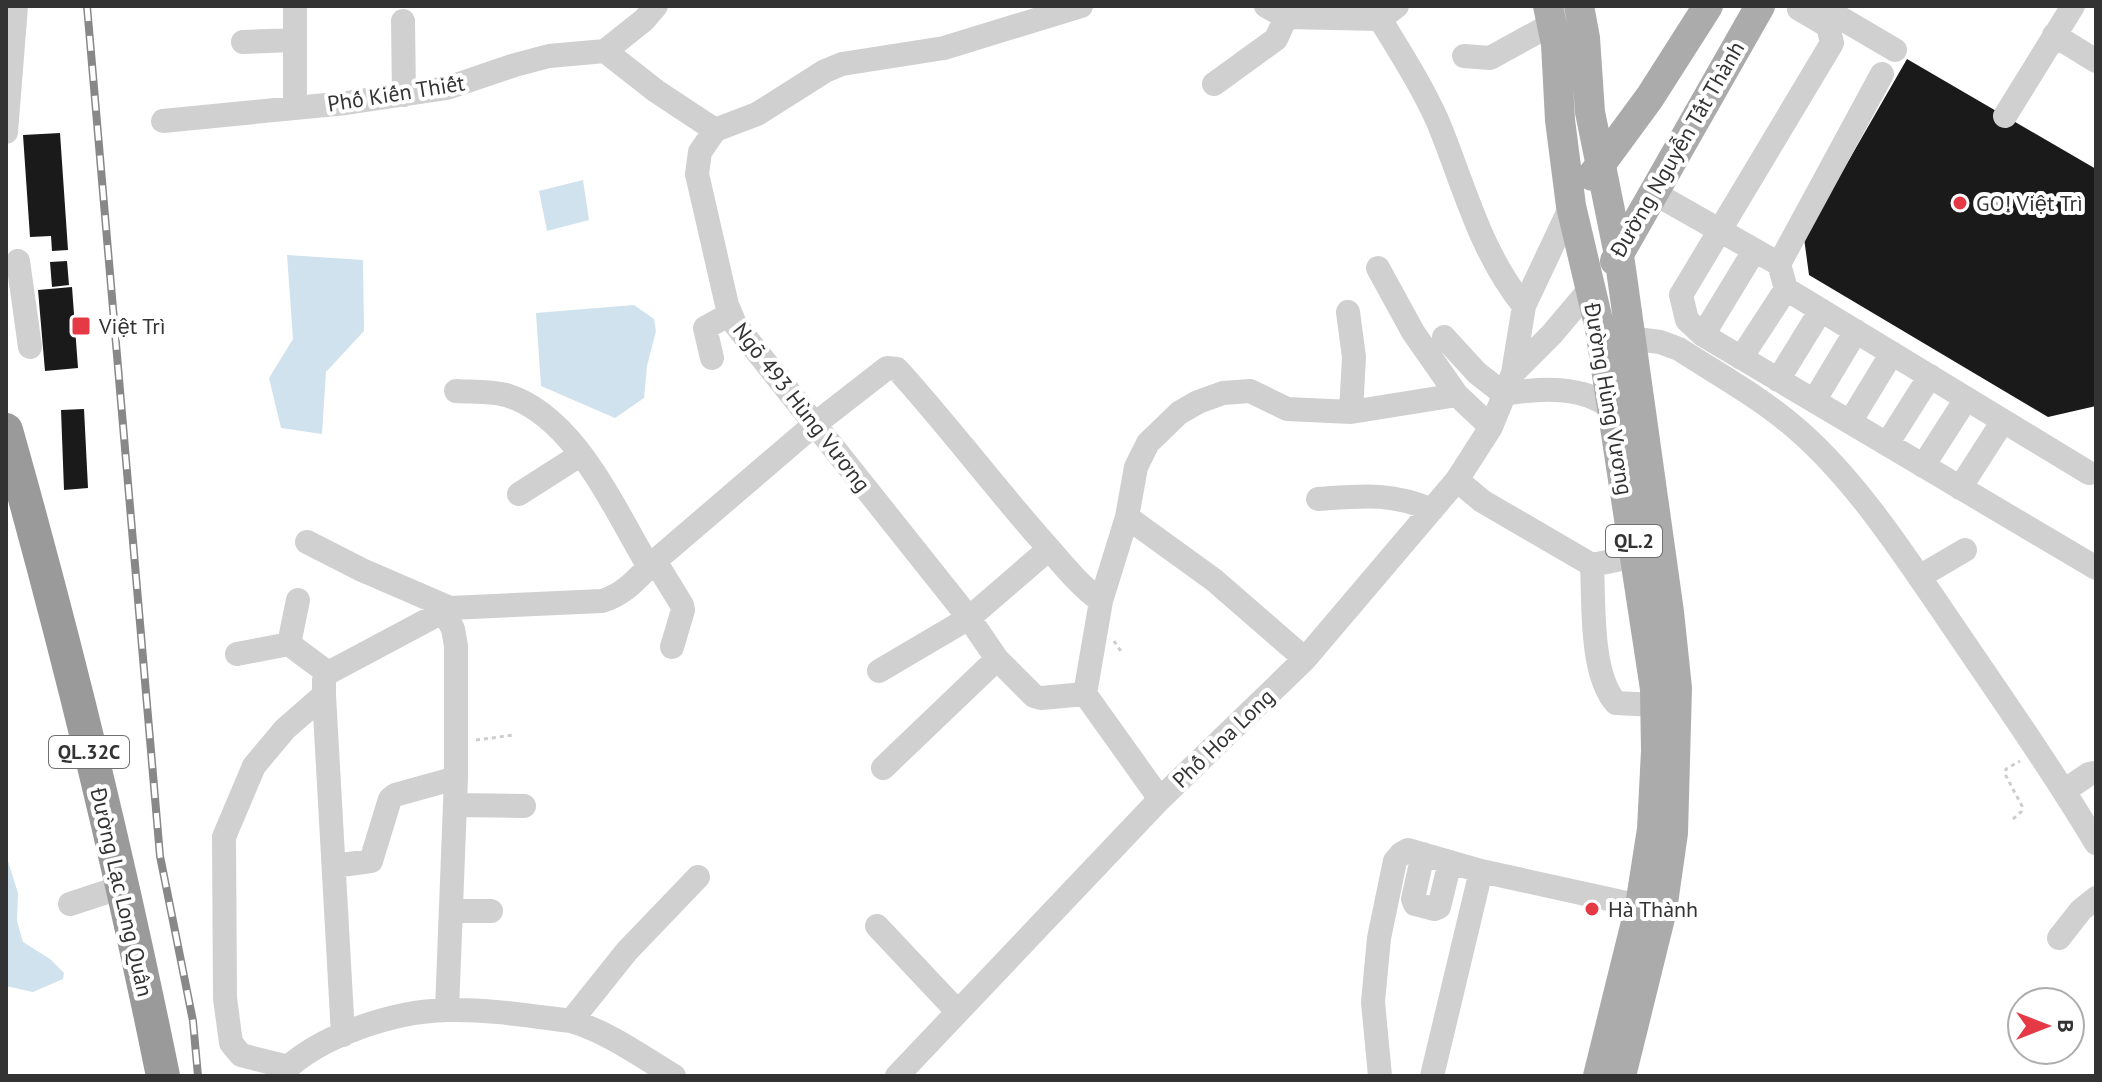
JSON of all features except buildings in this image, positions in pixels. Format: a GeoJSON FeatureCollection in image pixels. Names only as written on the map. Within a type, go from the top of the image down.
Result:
{"type":"FeatureCollection","features":[{"type":"Feature","properties":{"kind":"highway","name":"Đường Lạc Long Quân"},"geometry":{"type":"LineString","coordinates":[[6,430],[40,548],[122,887],[163,1076]]}},
{"type":"Feature","properties":{"kind":"main road","name":"Đường Hùng Vương"},"geometry":{"type":"LineString","coordinates":[[1579,6],[1585,38],[1590,112],[1619,255],[1677,688],[1673,833],[1662,910],[1621,1076]]}},
{"type":"Feature","properties":{"kind":"main road","name":"Đường Nguyễn Tất Thành"},"geometry":{"type":"LineString","coordinates":[[1571,206],[1650,97],[1708,6]]}},
{"type":"Feature","properties":{"kind":"main road","name":"Đường Nguyễn Tất Thành"},"geometry":{"type":"LineString","coordinates":[[1590,289],[1619,255],[1760,6]]}},
{"type":"Feature","properties":{"kind":"main road","name":"Đường Hùng Vương"},"geometry":{"type":"LineString","coordinates":[[1550,15],[1571,206],[1600,329],[1646,615],[1655,705],[1652,829],[1640,906],[1598,1076]]}},
{"type":"Feature","properties":{"kind":"street"},"geometry":{"type":"LineString","coordinates":[[6,132],[16,6]]}},
{"type":"Feature","properties":{"kind":"street"},"geometry":{"type":"LineString","coordinates":[[295,6],[295,107]]}},
{"type":"Feature","properties":{"kind":"street"},"geometry":{"type":"LineString","coordinates":[[656,6],[644,20],[605,51],[656,91],[715,130],[757,114],[825,71],[842,64],[944,48],[1081,6]]}},
{"type":"Feature","properties":{"kind":"street"},"geometry":{"type":"LineString","coordinates":[[2005,116],[2073,6]]}},
{"type":"Feature","properties":{"kind":"street"},"geometry":{"type":"LineString","coordinates":[[1810,8],[1895,50]]}},
{"type":"Feature","properties":{"kind":"street"},"geometry":{"type":"LineString","coordinates":[[1810,8],[1828,26],[1832,43],[1681,295],[1687,320],[1703,335],[2096,568]]}},
{"type":"Feature","properties":{"kind":"street"},"geometry":{"type":"LineString","coordinates":[[1214,84],[1276,39],[1276,12],[1389,13],[1437,121],[1489,254],[1524,306]]}},
{"type":"Feature","properties":{"kind":"street"},"geometry":{"type":"LineString","coordinates":[[1464,56],[1490,58],[1550,15]]}},
{"type":"Feature","properties":{"kind":"street"},"geometry":{"type":"LineString","coordinates":[[403,21],[404,95]]}},
{"type":"Feature","properties":{"kind":"street"},"geometry":{"type":"LineString","coordinates":[[2054,35],[2096,61]]}},
{"type":"Feature","properties":{"kind":"street"},"geometry":{"type":"LineString","coordinates":[[243,42],[295,40]]}},
{"type":"Feature","properties":{"kind":"street","name":"Phố Kiến Thiết"},"geometry":{"type":"LineString","coordinates":[[163,121],[404,95],[467,83],[549,56],[605,51]]}},
{"type":"Feature","properties":{"kind":"street"},"geometry":{"type":"LineString","coordinates":[[1882,74],[1779,264],[1786,289],[2089,473]]}},
{"type":"Feature","properties":{"kind":"street","name":"Ngõ 493 Hùng Vương"},"geometry":{"type":"LineString","coordinates":[[715,130],[700,152],[697,174],[730,314],[969,618],[997,659],[1034,696],[1085,694]]}},
{"type":"Feature","properties":{"kind":"street"},"geometry":{"type":"LineString","coordinates":[[1654,193],[1779,264]]}},
{"type":"Feature","properties":{"kind":"street","name":"Phố Hoa Long"},"geometry":{"type":"LineString","coordinates":[[897,1076],[1160,799],[1305,659],[1457,480],[1491,427],[1509,383],[1524,306],[1571,206]]}},
{"type":"Feature","properties":{"kind":"street"},"geometry":{"type":"LineString","coordinates":[[1703,335],[1754,251]]}},
{"type":"Feature","properties":{"kind":"street"},"geometry":{"type":"LineString","coordinates":[[18,261],[16,324],[30,347]]}},
{"type":"Feature","properties":{"kind":"street"},"geometry":{"type":"LineString","coordinates":[[1378,268],[1413,332],[1457,395],[1491,427]]}},
{"type":"Feature","properties":{"kind":"street","name":"Phố Hoa Long"},"geometry":{"type":"LineString","coordinates":[[1509,383],[1590,289]]}},
{"type":"Feature","properties":{"kind":"street"},"geometry":{"type":"LineString","coordinates":[[1741,358],[1786,289]]}},
{"type":"Feature","properties":{"kind":"street"},"geometry":{"type":"LineString","coordinates":[[1778,380],[1821,310]]}},
{"type":"Feature","properties":{"kind":"street"},"geometry":{"type":"LineString","coordinates":[[1348,312],[1354,357],[1351,412]]}},
{"type":"Feature","properties":{"kind":"street"},"geometry":{"type":"LineString","coordinates":[[712,358],[705,328],[730,314]]}},
{"type":"Feature","properties":{"kind":"street"},"geometry":{"type":"LineString","coordinates":[[1814,401],[1856,331]]}},
{"type":"Feature","properties":{"kind":"street"},"geometry":{"type":"LineString","coordinates":[[1444,337],[1477,373],[1538,390],[1563,391],[1597,400],[1612,409]]}},
{"type":"Feature","properties":{"kind":"street"},"geometry":{"type":"LineString","coordinates":[[1629,338],[1660,342],[1679,349],[1799,431],[1879,521],[2064,791],[2096,843]]}},
{"type":"Feature","properties":{"kind":"street"},"geometry":{"type":"LineString","coordinates":[[1850,422],[1892,353]]}},
{"type":"Feature","properties":{"kind":"street"},"geometry":{"type":"LineString","coordinates":[[674,1076],[618,1043],[571,1021],[447,1010],[390,1019],[343,1035],[318,1045],[283,1071],[241,1055],[231,1043],[225,998],[224,837],[254,766],[326,684],[447,610],[602,601],[621,593],[815,424],[887,368],[897,369],[1049,549],[1086,590],[1101,601]]}},
{"type":"Feature","properties":{"kind":"street"},"geometry":{"type":"LineString","coordinates":[[1887,444],[1930,376]]}},
{"type":"Feature","properties":{"kind":"street"},"geometry":{"type":"LineString","coordinates":[[456,391],[504,395],[525,403],[548,418],[580,455],[682,605],[672,647]]}},
{"type":"Feature","properties":{"kind":"street"},"geometry":{"type":"LineString","coordinates":[[1160,799],[1085,694],[1101,601],[1127,517],[1136,467],[1148,443],[1171,420],[1198,402],[1223,393],[1250,391],[1287,409],[1351,412],[1457,395]]}},
{"type":"Feature","properties":{"kind":"street"},"geometry":{"type":"LineString","coordinates":[[1923,466],[1966,399]]}},
{"type":"Feature","properties":{"kind":"street"},"geometry":{"type":"LineString","coordinates":[[1960,488],[2003,421]]}},
{"type":"Feature","properties":{"kind":"street"},"geometry":{"type":"LineString","coordinates":[[519,494],[580,455]]}},
{"type":"Feature","properties":{"kind":"street"},"geometry":{"type":"LineString","coordinates":[[1457,480],[1482,501],[1592,565],[1636,556]]}},
{"type":"Feature","properties":{"kind":"street"},"geometry":{"type":"LineString","coordinates":[[1318,499],[1391,496],[1432,510]]}},
{"type":"Feature","properties":{"kind":"street"},"geometry":{"type":"LineString","coordinates":[[1127,517],[1214,580],[1305,659]]}},
{"type":"Feature","properties":{"kind":"street"},"geometry":{"type":"LineString","coordinates":[[307,542],[447,610],[456,638],[456,778],[447,1010]]}},
{"type":"Feature","properties":{"kind":"street"},"geometry":{"type":"LineString","coordinates":[[879,671],[969,618],[1049,549]]}},
{"type":"Feature","properties":{"kind":"street"},"geometry":{"type":"LineString","coordinates":[[1919,577],[1965,550]]}},
{"type":"Feature","properties":{"kind":"street"},"geometry":{"type":"LineString","coordinates":[[1592,565],[1602,677],[1616,703],[1655,705]]}},
{"type":"Feature","properties":{"kind":"street"},"geometry":{"type":"LineString","coordinates":[[289,644],[298,600]]}},
{"type":"Feature","properties":{"kind":"street"},"geometry":{"type":"LineString","coordinates":[[237,654],[289,644]]}},
{"type":"Feature","properties":{"kind":"street"},"geometry":{"type":"LineString","coordinates":[[289,644],[326,684],[343,1035]]}},
{"type":"Feature","properties":{"kind":"street"},"geometry":{"type":"LineString","coordinates":[[883,768],[997,659]]}},
{"type":"Feature","properties":{"kind":"street"},"geometry":{"type":"LineString","coordinates":[[2064,791],[2089,774],[2096,773]]}},
{"type":"Feature","properties":{"kind":"street"},"geometry":{"type":"LineString","coordinates":[[334,866],[371,861],[390,799],[395,795],[456,778]]}},
{"type":"Feature","properties":{"kind":"street"},"geometry":{"type":"LineString","coordinates":[[455,805],[524,806]]}},
{"type":"Feature","properties":{"kind":"street"},"geometry":{"type":"LineString","coordinates":[[1380,1076],[1373,1002],[1379,938],[1395,861],[1408,850],[1481,871],[1640,906]]}},
{"type":"Feature","properties":{"kind":"street"},"geometry":{"type":"LineString","coordinates":[[1423,854],[1413,899],[1415,904],[1434,909],[1439,907],[1450,862]]}},
{"type":"Feature","properties":{"kind":"street"},"geometry":{"type":"LineString","coordinates":[[1432,1076],[1481,871]]}},
{"type":"Feature","properties":{"kind":"street"},"geometry":{"type":"LineString","coordinates":[[571,1021],[627,951],[698,877]]}},
{"type":"Feature","properties":{"kind":"street"},"geometry":{"type":"LineString","coordinates":[[70,904],[122,887]]}},
{"type":"Feature","properties":{"kind":"street"},"geometry":{"type":"LineString","coordinates":[[2059,938],[2081,910],[2096,898]]}},
{"type":"Feature","properties":{"kind":"street"},"geometry":{"type":"LineString","coordinates":[[451,911],[491,911]]}},
{"type":"Feature","properties":{"kind":"street"},"geometry":{"type":"LineString","coordinates":[[877,926],[957,1011]]}},
{"type":"Feature","properties":{"kind":"path"},"geometry":{"type":"LineString","coordinates":[[456,743],[514,735]]}},
{"type":"Feature","properties":{"kind":"path"},"geometry":{"type":"LineString","coordinates":[[2013,819],[2021,812],[2022,806],[2005,774],[2006,769],[2036,750]]}},
{"type":"Feature","properties":{"kind":"water"},"geometry":{"type":"Polygon","coordinates":[[[583,180],[589,220],[547,231],[539,191],[583,180]]]}},
{"type":"Feature","properties":{"kind":"water"},"geometry":{"type":"Polygon","coordinates":[[[287,255],[363,260],[364,331],[326,372],[322,434],[281,428],[269,378],[293,339],[287,255]]]}},
{"type":"Feature","properties":{"kind":"water"},"geometry":{"type":"Polygon","coordinates":[[[634,305],[654,319],[656,331],[647,366],[644,398],[615,418],[541,386],[536,313],[634,305]]]}},
{"type":"Feature","properties":{"kind":"water"},"geometry":{"type":"Polygon","coordinates":[[[6,855],[18,893],[17,921],[23,942],[50,959],[64,973],[63,979],[33,992],[6,986],[6,855]]]}},
{"type":"Feature","properties":{"kind":"railway"},"geometry":{"type":"LineString","coordinates":[[87,6],[160,856],[193,1021],[198,1076]]}},
{"type":"Feature","properties":{"kind":"place","name":"GO! Việt Trì"},"geometry":{"type":"Point","coordinates":[1960,203]}},
{"type":"Feature","properties":{"kind":"place","name":"Việt Trì"},"geometry":{"type":"Point","coordinates":[81,326]}},
{"type":"Feature","properties":{"kind":"place","name":"Hà Thành"},"geometry":{"type":"Point","coordinates":[1592,909]}}]}
